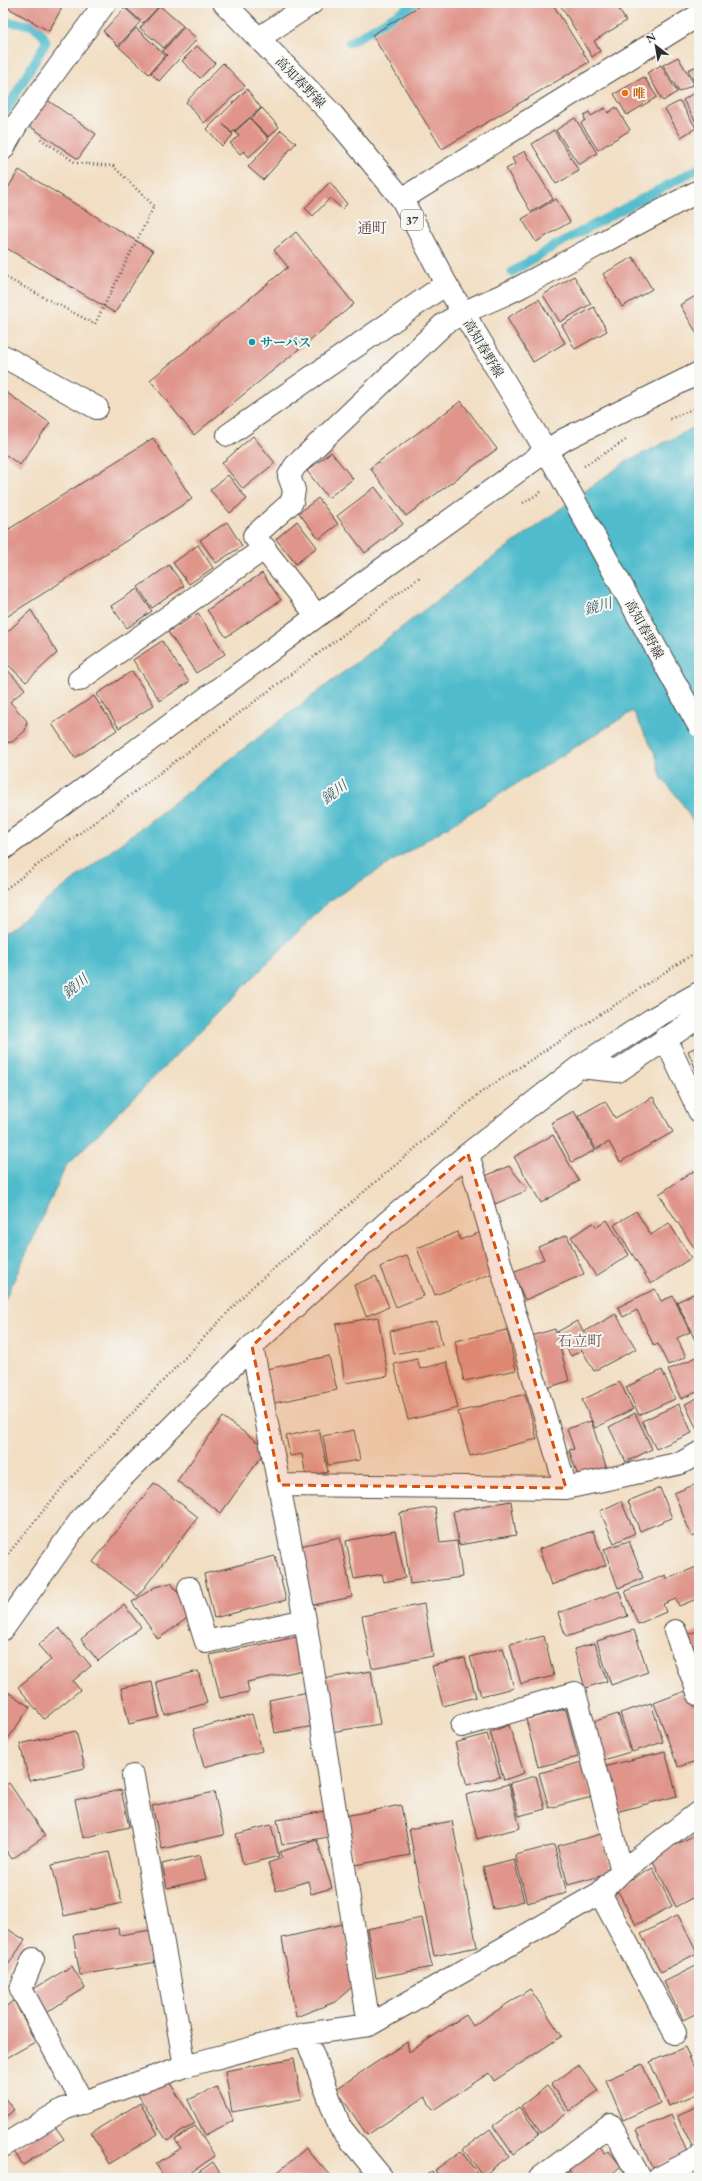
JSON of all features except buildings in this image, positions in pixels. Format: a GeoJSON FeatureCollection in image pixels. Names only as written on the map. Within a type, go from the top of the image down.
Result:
{"type":"FeatureCollection","features":[{"type":"Feature","properties":{"kind":"street"},"geometry":{"type":"LineString","coordinates":[[3,149],[17,124],[105,3]]}},
{"type":"Feature","properties":{"kind":"street","name":"高知春野線"},"geometry":{"type":"LineString","coordinates":[[224,3],[332,114],[402,199],[446,284],[552,460],[699,726]]}},
{"type":"Feature","properties":{"kind":"street"},"geometry":{"type":"LineString","coordinates":[[259,38],[312,3]]}},
{"type":"Feature","properties":{"kind":"street"},"geometry":{"type":"LineString","coordinates":[[402,199],[699,15]]}},
{"type":"Feature","properties":{"kind":"street"},"geometry":{"type":"LineString","coordinates":[[317,616],[265,548],[254,536],[292,502],[294,490],[289,476],[295,466],[418,347],[444,324],[462,312],[484,305],[512,291],[699,191]]}},
{"type":"Feature","properties":{"kind":"street"},"geometry":{"type":"LineString","coordinates":[[228,435],[446,284]]}},
{"type":"Feature","properties":{"kind":"street"},"geometry":{"type":"LineString","coordinates":[[3,356],[97,408]]}},
{"type":"Feature","properties":{"kind":"street"},"geometry":{"type":"LineString","coordinates":[[3,849],[317,616],[552,460],[565,439],[699,373]]}},
{"type":"Feature","properties":{"kind":"street"},"geometry":{"type":"LineString","coordinates":[[79,680],[265,548]]}},
{"type":"Feature","properties":{"kind":"street"},"geometry":{"type":"LineString","coordinates":[[3,1629],[82,1518],[252,1346],[384,1225],[468,1154],[579,1067],[654,1018],[699,993]]}},
{"type":"Feature","properties":{"kind":"street"},"geometry":{"type":"LineString","coordinates":[[579,1067],[618,1071],[665,1038],[699,1017]]}},
{"type":"Feature","properties":{"kind":"street"},"geometry":{"type":"LineString","coordinates":[[665,1038],[699,1111]]}},
{"type":"Feature","properties":{"kind":"street"},"geometry":{"type":"LineString","coordinates":[[468,1154],[566,1488]]}},
{"type":"Feature","properties":{"kind":"street"},"geometry":{"type":"LineString","coordinates":[[252,1346],[305,1620],[369,2025]]}},
{"type":"Feature","properties":{"kind":"street"},"geometry":{"type":"LineString","coordinates":[[280,1485],[566,1488],[681,1462],[699,1453]]}},
{"type":"Feature","properties":{"kind":"street"},"geometry":{"type":"LineString","coordinates":[[189,1588],[206,1642],[305,1620]]}},
{"type":"Feature","properties":{"kind":"street"},"geometry":{"type":"LineString","coordinates":[[675,1631],[699,1695]]}},
{"type":"Feature","properties":{"kind":"street"},"geometry":{"type":"LineString","coordinates":[[462,1726],[575,1693],[622,1871]]}},
{"type":"Feature","properties":{"kind":"street"},"geometry":{"type":"LineString","coordinates":[[133,1776],[185,2066]]}},
{"type":"Feature","properties":{"kind":"street"},"geometry":{"type":"LineString","coordinates":[[3,2146],[64,2110],[185,2066],[305,2034],[369,2025],[600,1893],[622,1871],[699,1812]]}},
{"type":"Feature","properties":{"kind":"street"},"geometry":{"type":"LineString","coordinates":[[600,1893],[675,2033]]}},
{"type":"Feature","properties":{"kind":"street"},"geometry":{"type":"LineString","coordinates":[[33,1959],[21,1989],[83,2103]]}},
{"type":"Feature","properties":{"kind":"street"},"geometry":{"type":"LineString","coordinates":[[305,2034],[340,2127],[382,2178]]}},
{"type":"Feature","properties":{"kind":"street"},"geometry":{"type":"LineString","coordinates":[[540,2178],[610,2125],[640,2178]]}},
{"type":"Feature","properties":{"kind":"street"},"geometry":{"type":"LineString","coordinates":[[659,2178],[699,2157]]}},
{"type":"Feature","properties":{"kind":"path"},"geometry":{"type":"LineString","coordinates":[[3,276],[95,324],[154,206],[113,166],[76,163],[17,124]]}},
{"type":"Feature","properties":{"kind":"path"},"geometry":{"type":"LineString","coordinates":[[666,420],[699,406]]}},
{"type":"Feature","properties":{"kind":"path"},"geometry":{"type":"LineString","coordinates":[[579,469],[633,436]]}},
{"type":"Feature","properties":{"kind":"path"},"geometry":{"type":"LineString","coordinates":[[518,505],[545,489]]}},
{"type":"Feature","properties":{"kind":"path"},"geometry":{"type":"LineString","coordinates":[[3,891],[422,576]]}},
{"type":"Feature","properties":{"kind":"highlighted area"},"geometry":{"type":"Polygon","coordinates":[[[468,1154],[566,1488],[280,1485],[252,1346],[384,1225],[468,1154]]]}},
{"type":"Feature","properties":{"kind":"water","name":"鏡川"},"geometry":{"type":"Polygon","coordinates":[[[699,425],[699,832],[680,800],[661,777],[656,756],[633,711],[329,901],[66,1166],[3,1304],[3,934],[484,564],[624,463],[699,425]]]}},
{"type":"Feature","properties":{"kind":"waterway"},"geometry":{"type":"LineString","coordinates":[[349,43],[415,3]]}},
{"type":"Feature","properties":{"kind":"waterway"},"geometry":{"type":"LineString","coordinates":[[3,22],[23,24],[34,27],[39,30],[46,42],[3,116]]}},
{"type":"Feature","properties":{"kind":"waterway"},"geometry":{"type":"LineString","coordinates":[[512,272],[547,250],[699,168]]}},
{"type":"Feature","properties":{"kind":"place","name":"唯"},"geometry":{"type":"Point","coordinates":[625,93]}},
{"type":"Feature","properties":{"kind":"place","name":"サーパス"},"geometry":{"type":"Point","coordinates":[252,342]}},
{"type":"Feature","properties":{"kind":"district","name":"通町"},"geometry":{"type":"Point","coordinates":[372,228]}},
{"type":"Feature","properties":{"kind":"district","name":"石立町"},"geometry":{"type":"Point","coordinates":[580,1341]}}]}
